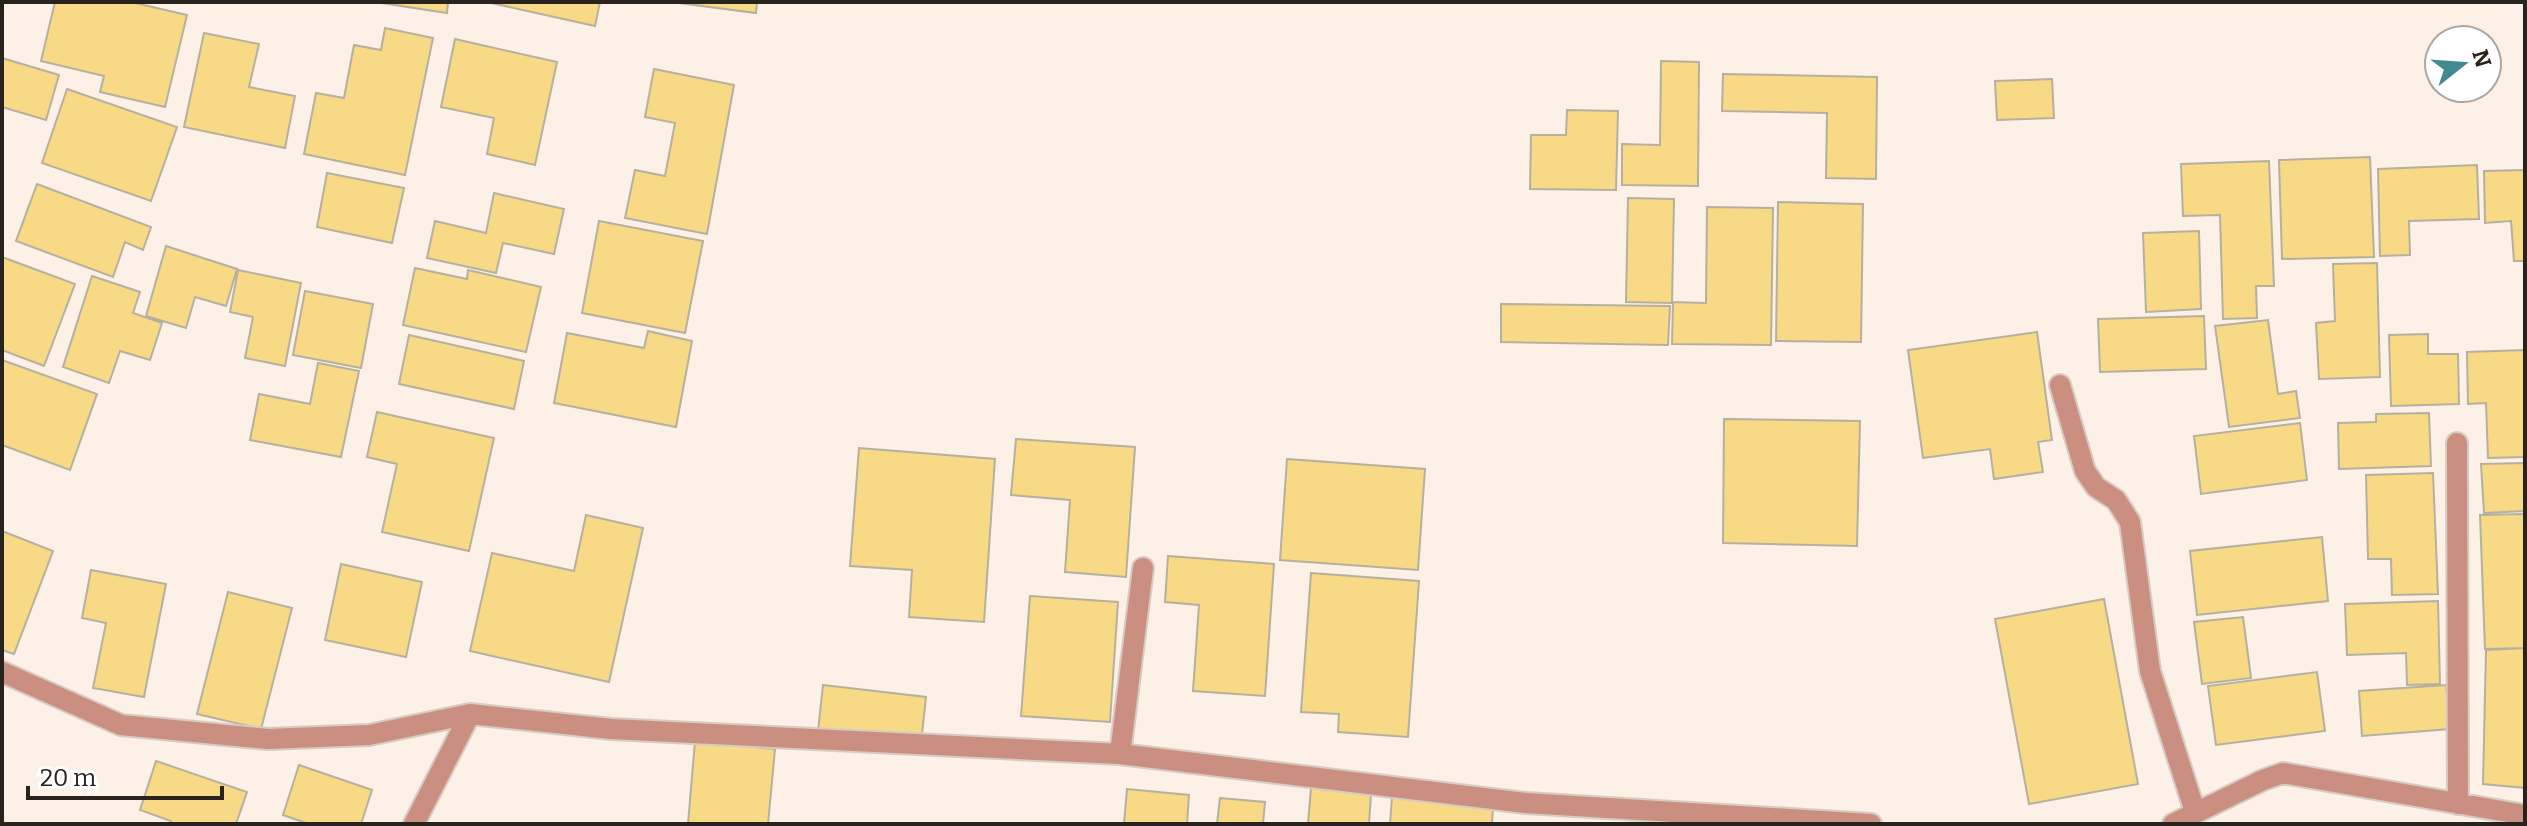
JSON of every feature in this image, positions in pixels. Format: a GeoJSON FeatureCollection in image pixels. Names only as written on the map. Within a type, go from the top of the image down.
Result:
{"type":"FeatureCollection","features":[{"type":"Feature","properties":{"kind":"street"},"geometry":{"type":"LineString","coordinates":[[2060,385],[2085,471],[2096,487],[2116,500],[2130,522],[2150,671],[2195,812]]}},
{"type":"Feature","properties":{"kind":"street"},"geometry":{"type":"LineString","coordinates":[[2457,443],[2458,804]]}},
{"type":"Feature","properties":{"kind":"street"},"geometry":{"type":"LineString","coordinates":[[1120,754],[1143,568]]}},
{"type":"Feature","properties":{"kind":"street"},"geometry":{"type":"LineString","coordinates":[[2,672],[121,725],[268,739],[369,735],[470,714],[611,729],[1120,754],[1526,803],[1871,824]]}},
{"type":"Feature","properties":{"kind":"street"},"geometry":{"type":"LineString","coordinates":[[414,824],[470,714]]}},
{"type":"Feature","properties":{"kind":"street"},"geometry":{"type":"LineString","coordinates":[[2173,824],[2283,773],[2525,815]]}},
{"type":"Feature","properties":{"kind":"building"},"geometry":{"type":"Polygon","coordinates":[[[55,2],[131,2],[187,15],[165,107],[100,92],[104,76],[41,61],[55,2]]]}},
{"type":"Feature","properties":{"kind":"building"},"geometry":{"type":"Polygon","coordinates":[[[375,2],[448,2],[447,13],[375,2]]]}},
{"type":"Feature","properties":{"kind":"building"},"geometry":{"type":"Polygon","coordinates":[[[487,2],[600,2],[595,26],[487,2]]]}},
{"type":"Feature","properties":{"kind":"building"},"geometry":{"type":"Polygon","coordinates":[[[671,2],[757,2],[756,13],[671,2]]]}},
{"type":"Feature","properties":{"kind":"building"},"geometry":{"type":"Polygon","coordinates":[[[385,28],[433,38],[405,175],[304,154],[316,93],[344,98],[354,45],[381,50],[385,28]]]}},
{"type":"Feature","properties":{"kind":"building"},"geometry":{"type":"Polygon","coordinates":[[[204,33],[259,44],[249,87],[295,96],[285,148],[184,127],[204,33]]]}},
{"type":"Feature","properties":{"kind":"building"},"geometry":{"type":"Polygon","coordinates":[[[455,39],[557,62],[535,165],[487,154],[494,118],[441,107],[455,39]]]}},
{"type":"Feature","properties":{"kind":"building"},"geometry":{"type":"Polygon","coordinates":[[[2,58],[59,75],[46,120],[2,107],[2,58]]]}},
{"type":"Feature","properties":{"kind":"building"},"geometry":{"type":"Polygon","coordinates":[[[1661,61],[1699,62],[1698,186],[1622,185],[1622,144],[1660,145],[1661,61]]]}},
{"type":"Feature","properties":{"kind":"building"},"geometry":{"type":"Polygon","coordinates":[[[654,69],[734,85],[707,234],[625,218],[635,170],[665,176],[675,123],[645,117],[654,69]]]}},
{"type":"Feature","properties":{"kind":"building"},"geometry":{"type":"Polygon","coordinates":[[[1723,74],[1877,77],[1876,179],[1826,178],[1827,113],[1722,111],[1723,74]]]}},
{"type":"Feature","properties":{"kind":"building"},"geometry":{"type":"Polygon","coordinates":[[[2052,79],[2054,118],[1997,120],[1995,81],[2052,79]]]}},
{"type":"Feature","properties":{"kind":"building"},"geometry":{"type":"Polygon","coordinates":[[[67,89],[177,127],[151,201],[42,163],[67,89]]]}},
{"type":"Feature","properties":{"kind":"building"},"geometry":{"type":"Polygon","coordinates":[[[1567,110],[1618,111],[1616,190],[1530,189],[1531,135],[1566,135],[1567,110]]]}},
{"type":"Feature","properties":{"kind":"building"},"geometry":{"type":"Polygon","coordinates":[[[2370,157],[2374,257],[2282,259],[2279,160],[2370,157]]]}},
{"type":"Feature","properties":{"kind":"building"},"geometry":{"type":"Polygon","coordinates":[[[2269,161],[2274,286],[2256,286],[2257,318],[2223,319],[2220,215],[2183,216],[2181,164],[2269,161]]]}},
{"type":"Feature","properties":{"kind":"building"},"geometry":{"type":"Polygon","coordinates":[[[2477,165],[2479,219],[2409,221],[2410,255],[2380,256],[2378,169],[2477,165]]]}},
{"type":"Feature","properties":{"kind":"building"},"geometry":{"type":"Polygon","coordinates":[[[2525,170],[2525,261],[2514,261],[2511,221],[2485,223],[2484,171],[2525,170]]]}},
{"type":"Feature","properties":{"kind":"building"},"geometry":{"type":"Polygon","coordinates":[[[327,173],[404,188],[392,243],[317,227],[327,173]]]}},
{"type":"Feature","properties":{"kind":"building"},"geometry":{"type":"Polygon","coordinates":[[[37,184],[151,227],[143,250],[125,242],[113,277],[16,241],[37,184]]]}},
{"type":"Feature","properties":{"kind":"building"},"geometry":{"type":"Polygon","coordinates":[[[494,193],[564,209],[554,254],[503,243],[496,273],[427,258],[435,221],[486,233],[494,193]]]}},
{"type":"Feature","properties":{"kind":"building"},"geometry":{"type":"Polygon","coordinates":[[[1628,198],[1674,199],[1672,303],[1626,302],[1628,198]]]}},
{"type":"Feature","properties":{"kind":"building"},"geometry":{"type":"Polygon","coordinates":[[[1778,202],[1863,204],[1861,342],[1776,341],[1778,202]]]}},
{"type":"Feature","properties":{"kind":"building"},"geometry":{"type":"Polygon","coordinates":[[[1707,207],[1773,208],[1771,345],[1672,344],[1673,302],[1706,303],[1707,207]]]}},
{"type":"Feature","properties":{"kind":"building"},"geometry":{"type":"Polygon","coordinates":[[[599,221],[703,241],[685,333],[582,313],[599,221]]]}},
{"type":"Feature","properties":{"kind":"building"},"geometry":{"type":"Polygon","coordinates":[[[2199,231],[2201,309],[2146,312],[2143,233],[2199,231]]]}},
{"type":"Feature","properties":{"kind":"building"},"geometry":{"type":"Polygon","coordinates":[[[166,246],[237,269],[226,306],[195,297],[186,328],[146,316],[166,246]]]}},
{"type":"Feature","properties":{"kind":"building"},"geometry":{"type":"Polygon","coordinates":[[[2,257],[75,284],[44,366],[2,350],[2,257]]]}},
{"type":"Feature","properties":{"kind":"building"},"geometry":{"type":"Polygon","coordinates":[[[2377,263],[2380,377],[2319,379],[2316,323],[2335,321],[2333,264],[2377,263]]]}},
{"type":"Feature","properties":{"kind":"building"},"geometry":{"type":"Polygon","coordinates":[[[415,268],[467,279],[468,270],[541,287],[526,352],[403,325],[415,268]]]}},
{"type":"Feature","properties":{"kind":"building"},"geometry":{"type":"Polygon","coordinates":[[[238,270],[301,283],[285,366],[245,358],[253,317],[230,312],[238,270]]]}},
{"type":"Feature","properties":{"kind":"building"},"geometry":{"type":"Polygon","coordinates":[[[92,276],[140,292],[133,313],[162,323],[150,360],[120,351],[109,383],[63,367],[92,276]]]}},
{"type":"Feature","properties":{"kind":"building"},"geometry":{"type":"Polygon","coordinates":[[[305,291],[373,304],[361,368],[293,355],[305,291]]]}},
{"type":"Feature","properties":{"kind":"building"},"geometry":{"type":"Polygon","coordinates":[[[1501,304],[1670,306],[1668,345],[1501,342],[1501,304]]]}},
{"type":"Feature","properties":{"kind":"building"},"geometry":{"type":"Polygon","coordinates":[[[2204,316],[2206,369],[2100,372],[2098,319],[2204,316]]]}},
{"type":"Feature","properties":{"kind":"building"},"geometry":{"type":"Polygon","coordinates":[[[2268,320],[2278,394],[2296,391],[2300,418],[2229,427],[2215,326],[2268,320]]]}},
{"type":"Feature","properties":{"kind":"building"},"geometry":{"type":"Polygon","coordinates":[[[648,331],[692,341],[676,427],[554,403],[567,333],[644,348],[648,331]]]}},
{"type":"Feature","properties":{"kind":"building"},"geometry":{"type":"Polygon","coordinates":[[[2037,332],[2052,440],[2038,442],[2043,472],[1994,479],[1990,449],[1923,458],[1908,350],[2037,332]]]}},
{"type":"Feature","properties":{"kind":"building"},"geometry":{"type":"Polygon","coordinates":[[[2428,334],[2428,354],[2458,354],[2459,404],[2391,406],[2389,335],[2428,334]]]}},
{"type":"Feature","properties":{"kind":"building"},"geometry":{"type":"Polygon","coordinates":[[[409,335],[524,361],[514,409],[399,384],[409,335]]]}},
{"type":"Feature","properties":{"kind":"building"},"geometry":{"type":"Polygon","coordinates":[[[2525,350],[2525,457],[2488,458],[2486,403],[2468,404],[2467,352],[2525,350]]]}},
{"type":"Feature","properties":{"kind":"building"},"geometry":{"type":"Polygon","coordinates":[[[2,360],[97,394],[70,470],[2,445],[2,360]]]}},
{"type":"Feature","properties":{"kind":"building"},"geometry":{"type":"Polygon","coordinates":[[[318,363],[359,371],[341,457],[250,440],[259,394],[310,404],[318,363]]]}},
{"type":"Feature","properties":{"kind":"building"},"geometry":{"type":"Polygon","coordinates":[[[377,412],[494,438],[469,551],[382,532],[397,464],[367,457],[377,412]]]}},
{"type":"Feature","properties":{"kind":"building"},"geometry":{"type":"Polygon","coordinates":[[[2429,413],[2431,466],[2339,469],[2338,423],[2376,422],[2376,414],[2429,413]]]}},
{"type":"Feature","properties":{"kind":"building"},"geometry":{"type":"Polygon","coordinates":[[[1724,419],[1860,421],[1857,546],[1723,543],[1724,419]]]}},
{"type":"Feature","properties":{"kind":"building"},"geometry":{"type":"Polygon","coordinates":[[[2300,423],[2307,480],[2201,494],[2194,436],[2300,423]]]}},
{"type":"Feature","properties":{"kind":"building"},"geometry":{"type":"Polygon","coordinates":[[[1016,439],[1135,447],[1126,577],[1065,572],[1070,500],[1011,495],[1016,439]]]}},
{"type":"Feature","properties":{"kind":"building"},"geometry":{"type":"Polygon","coordinates":[[[859,448],[995,459],[984,622],[909,617],[912,570],[850,566],[859,448]]]}},
{"type":"Feature","properties":{"kind":"building"},"geometry":{"type":"Polygon","coordinates":[[[1287,459],[1425,469],[1418,570],[1280,560],[1287,459]]]}},
{"type":"Feature","properties":{"kind":"building"},"geometry":{"type":"Polygon","coordinates":[[[2525,463],[2525,511],[2484,513],[2481,464],[2525,463]]]}},
{"type":"Feature","properties":{"kind":"building"},"geometry":{"type":"Polygon","coordinates":[[[2433,473],[2438,594],[2392,595],[2391,559],[2368,559],[2366,475],[2433,473]]]}},
{"type":"Feature","properties":{"kind":"building"},"geometry":{"type":"Polygon","coordinates":[[[2525,514],[2525,648],[2485,649],[2480,515],[2525,514]]]}},
{"type":"Feature","properties":{"kind":"building"},"geometry":{"type":"Polygon","coordinates":[[[586,515],[643,528],[609,682],[470,651],[492,553],[574,571],[586,515]]]}},
{"type":"Feature","properties":{"kind":"building"},"geometry":{"type":"Polygon","coordinates":[[[2,531],[53,551],[14,654],[2,650],[2,531]]]}},
{"type":"Feature","properties":{"kind":"building"},"geometry":{"type":"Polygon","coordinates":[[[2322,537],[2328,601],[2197,615],[2190,551],[2322,537]]]}},
{"type":"Feature","properties":{"kind":"building"},"geometry":{"type":"Polygon","coordinates":[[[1168,556],[1274,564],[1265,696],[1193,691],[1199,605],[1165,602],[1168,556]]]}},
{"type":"Feature","properties":{"kind":"building"},"geometry":{"type":"Polygon","coordinates":[[[341,564],[422,582],[406,657],[325,640],[341,564]]]}},
{"type":"Feature","properties":{"kind":"building"},"geometry":{"type":"Polygon","coordinates":[[[91,570],[166,584],[144,697],[93,688],[106,623],[82,618],[91,570]]]}},
{"type":"Feature","properties":{"kind":"building"},"geometry":{"type":"Polygon","coordinates":[[[1311,573],[1419,581],[1408,737],[1338,732],[1339,714],[1301,712],[1311,573]]]}},
{"type":"Feature","properties":{"kind":"building"},"geometry":{"type":"Polygon","coordinates":[[[228,592],[292,608],[261,729],[197,714],[228,592]]]}},
{"type":"Feature","properties":{"kind":"building"},"geometry":{"type":"Polygon","coordinates":[[[1030,596],[1118,602],[1110,722],[1021,716],[1030,596]]]}},
{"type":"Feature","properties":{"kind":"building"},"geometry":{"type":"Polygon","coordinates":[[[2104,599],[2138,784],[2029,804],[1995,619],[2104,599]]]}},
{"type":"Feature","properties":{"kind":"building"},"geometry":{"type":"Polygon","coordinates":[[[2438,601],[2440,684],[2407,685],[2406,653],[2347,655],[2345,604],[2438,601]]]}},
{"type":"Feature","properties":{"kind":"building"},"geometry":{"type":"Polygon","coordinates":[[[2243,617],[2251,678],[2202,684],[2194,622],[2243,617]]]}},
{"type":"Feature","properties":{"kind":"building"},"geometry":{"type":"Polygon","coordinates":[[[2525,648],[2525,788],[2483,784],[2486,650],[2525,648]]]}},
{"type":"Feature","properties":{"kind":"building"},"geometry":{"type":"Polygon","coordinates":[[[2317,672],[2325,731],[2216,745],[2208,686],[2317,672]]]}},
{"type":"Feature","properties":{"kind":"building"},"geometry":{"type":"Polygon","coordinates":[[[823,685],[926,697],[921,743],[818,731],[823,685]]]}},
{"type":"Feature","properties":{"kind":"building"},"geometry":{"type":"Polygon","coordinates":[[[2446,685],[2450,729],[2362,736],[2359,691],[2446,685]]]}},
{"type":"Feature","properties":{"kind":"building"},"geometry":{"type":"Polygon","coordinates":[[[695,741],[775,749],[768,824],[688,824],[695,741]]]}},
{"type":"Feature","properties":{"kind":"building"},"geometry":{"type":"Polygon","coordinates":[[[156,761],[247,792],[236,824],[170,824],[171,821],[140,810],[156,761]]]}},
{"type":"Feature","properties":{"kind":"building"},"geometry":{"type":"Polygon","coordinates":[[[299,765],[372,790],[361,824],[309,824],[283,815],[299,765]]]}},
{"type":"Feature","properties":{"kind":"building"},"geometry":{"type":"Polygon","coordinates":[[[1311,788],[1371,794],[1369,824],[1308,824],[1311,788]]]}},
{"type":"Feature","properties":{"kind":"building"},"geometry":{"type":"Polygon","coordinates":[[[1127,789],[1189,795],[1187,824],[1124,824],[1127,789]]]}},
{"type":"Feature","properties":{"kind":"building"},"geometry":{"type":"Polygon","coordinates":[[[1392,797],[1493,807],[1492,824],[1390,824],[1392,797]]]}},
{"type":"Feature","properties":{"kind":"building"},"geometry":{"type":"Polygon","coordinates":[[[1220,798],[1265,802],[1263,824],[1217,824],[1220,798]]]}}]}
